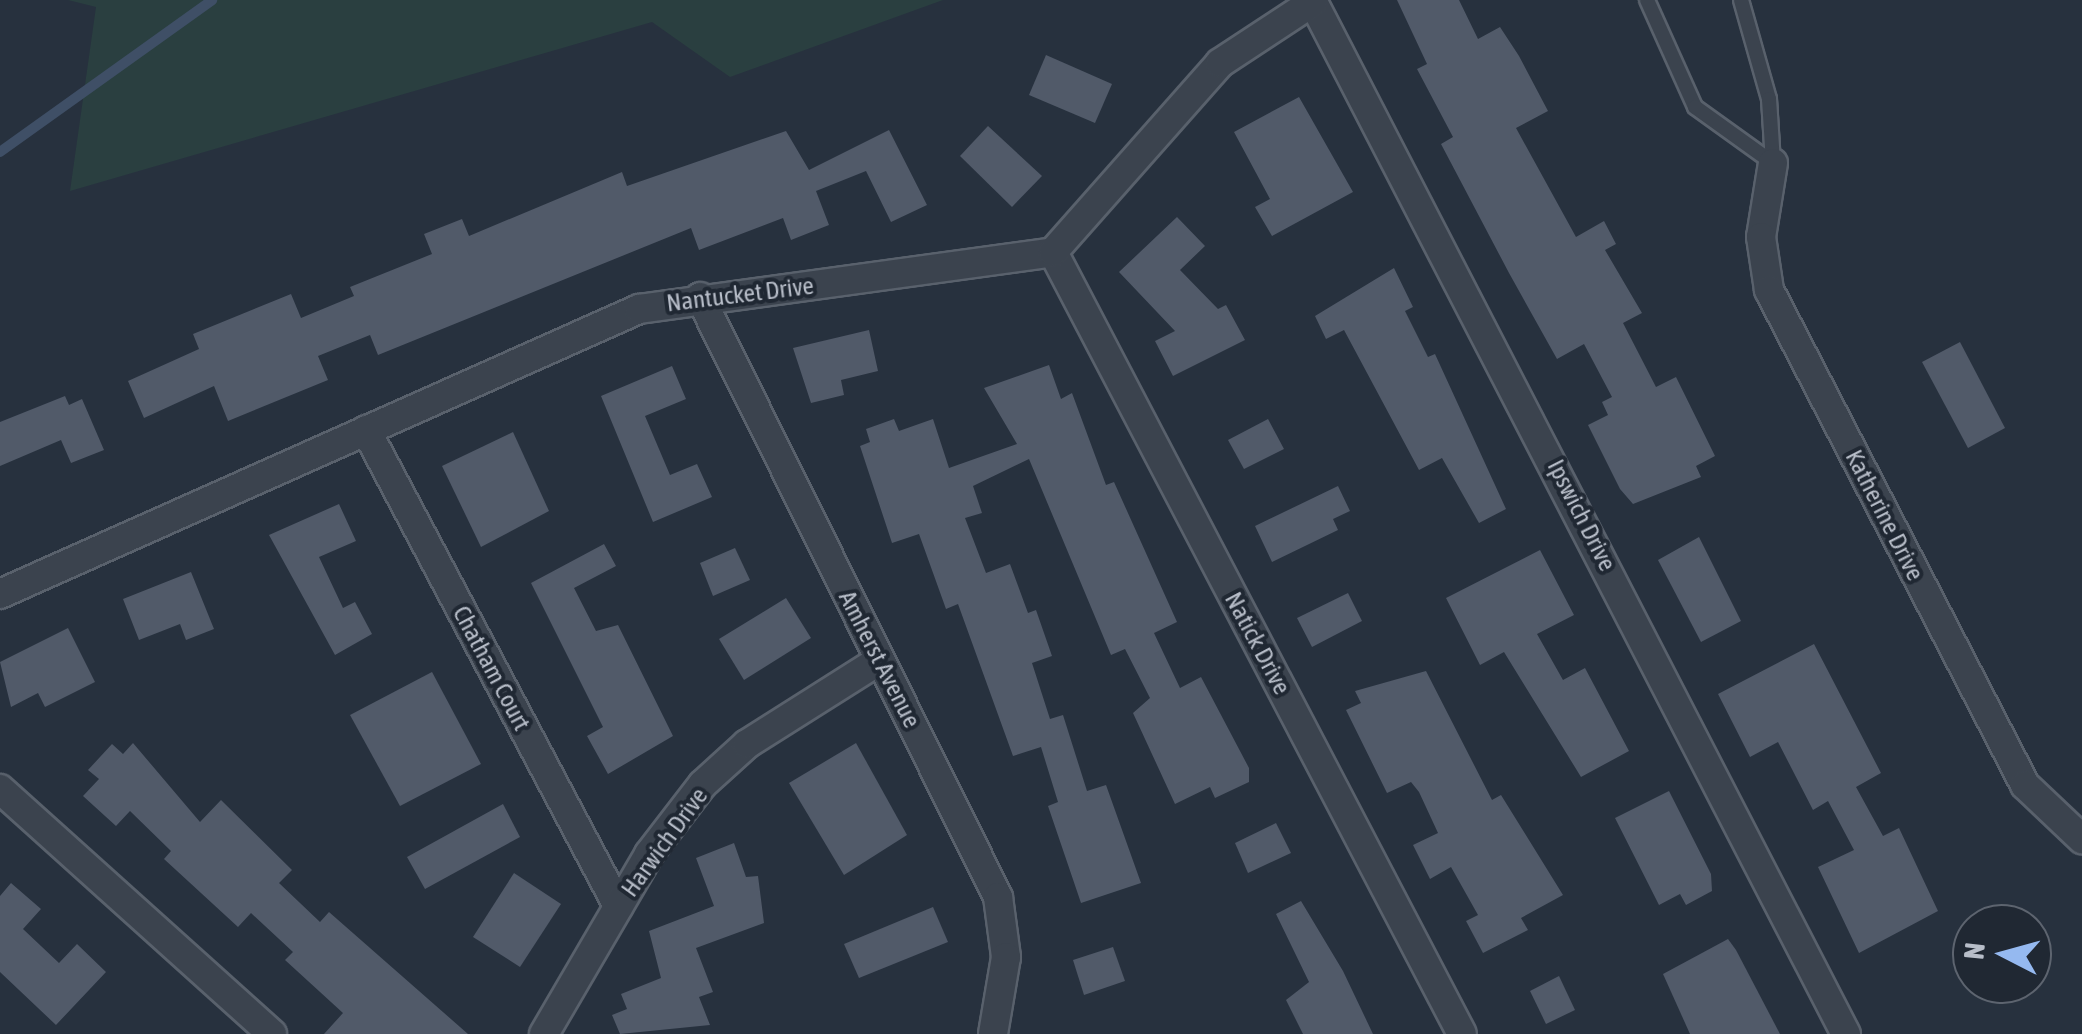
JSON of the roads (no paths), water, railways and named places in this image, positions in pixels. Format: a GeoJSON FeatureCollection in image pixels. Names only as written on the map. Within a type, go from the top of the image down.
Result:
{"type":"FeatureCollection","features":[{"type":"Feature","properties":{"kind":"street"},"geometry":{"type":"LineString","coordinates":[[1053,252],[1220,63],[1312,1]]}},
{"type":"Feature","properties":{"kind":"street","name":"Ipswich Drive"},"geometry":{"type":"LineString","coordinates":[[1312,1],[1846,1034]]}},
{"type":"Feature","properties":{"kind":"street","name":"Katherine Drive"},"geometry":{"type":"LineString","coordinates":[[1773,163],[1761,236],[1769,290],[2025,784],[2082,839]]}},
{"type":"Feature","properties":{"kind":"street","name":"Nantucket Drive"},"geometry":{"type":"LineString","coordinates":[[0,594],[619,316],[700,297],[1053,252]]}},
{"type":"Feature","properties":{"kind":"street","name":"Natick Drive"},"geometry":{"type":"LineString","coordinates":[[1053,252],[1462,1034]]}},
{"type":"Feature","properties":{"kind":"street","name":"Amherst Avenue"},"geometry":{"type":"LineString","coordinates":[[700,297],[998,896],[1006,957],[993,1034]]}},
{"type":"Feature","properties":{"kind":"street","name":"Chatham Court"},"geometry":{"type":"LineString","coordinates":[[366,430],[618,906]]}},
{"type":"Feature","properties":{"kind":"street","name":"Harwich Drive"},"geometry":{"type":"LineString","coordinates":[[544,1034],[666,830],[724,764],[880,660]]}},
{"type":"Feature","properties":{"kind":"street"},"geometry":{"type":"LineString","coordinates":[[0,789],[272,1034]]}},
{"type":"Feature","properties":{"kind":"lane"},"geometry":{"type":"LineString","coordinates":[[1648,0],[1695,107],[1773,163]]}},
{"type":"Feature","properties":{"kind":"lane"},"geometry":{"type":"LineString","coordinates":[[1740,0],[1768,98],[1773,163]]}},
{"type":"Feature","properties":{"kind":"waterway"},"geometry":{"type":"LineString","coordinates":[[0,152],[212,0]]}}]}
